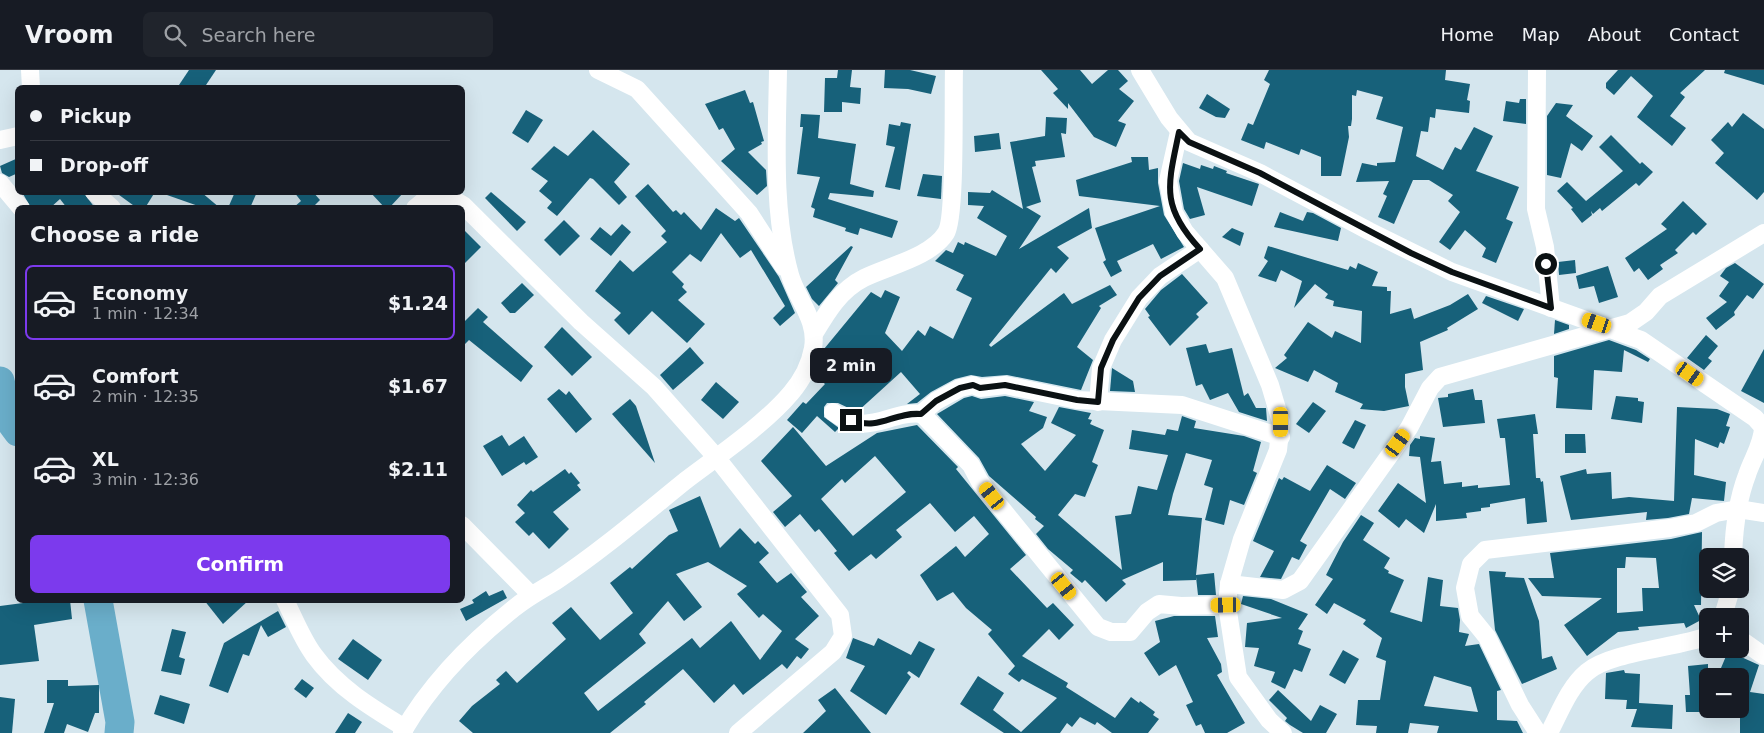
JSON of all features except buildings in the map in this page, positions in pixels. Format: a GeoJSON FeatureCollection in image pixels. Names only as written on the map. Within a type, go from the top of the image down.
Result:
{"type":"FeatureCollection","features":[{"type":"Feature","properties":{"kind":"street"},"geometry":{"type":"LineString","coordinates":[[30,70],[31,85]]}},
{"type":"Feature","properties":{"kind":"street"},"geometry":{"type":"LineString","coordinates":[[287,603],[313,655],[336,680],[403,731],[432,687],[452,664],[489,629],[531,595],[579,564],[716,457],[779,406],[799,383],[811,357],[814,334],[811,322],[792,281],[749,213],[637,89],[598,70]]}},
{"type":"Feature","properties":{"kind":"street"},"geometry":{"type":"LineString","coordinates":[[635,70],[637,89]]}},
{"type":"Feature","properties":{"kind":"street"},"geometry":{"type":"LineString","coordinates":[[778,70],[776,150],[781,220],[786,260],[792,281]]}},
{"type":"Feature","properties":{"kind":"street"},"geometry":{"type":"LineString","coordinates":[[814,334],[826,314],[846,290],[862,279],[922,253],[946,233],[951,208],[954,70]]}},
{"type":"Feature","properties":{"kind":"street"},"geometry":{"type":"LineString","coordinates":[[1140,70],[1179,132],[1189,142],[1260,173],[1411,253],[1452,272],[1641,340],[1755,418],[1763,428],[1763,437],[1746,476],[1738,509],[1734,548]]}},
{"type":"Feature","properties":{"kind":"street"},"geometry":{"type":"LineString","coordinates":[[1537,70],[1536,209],[1545,247],[1551,308]]}},
{"type":"Feature","properties":{"kind":"street"},"geometry":{"type":"LineString","coordinates":[[1179,132],[1168,181],[1174,213],[1185,232],[1225,278],[1270,385],[1281,422],[1281,437],[1278,450],[1242,539],[1226,605],[1238,677],[1269,720],[1283,733]]}},
{"type":"Feature","properties":{"kind":"street"},"geometry":{"type":"LineString","coordinates":[[0,140],[15,137]]}},
{"type":"Feature","properties":{"kind":"street"},"geometry":{"type":"LineString","coordinates":[[0,183],[18,205]]}},
{"type":"Feature","properties":{"kind":"street"},"geometry":{"type":"LineString","coordinates":[[97,195],[109,205]]}},
{"type":"Feature","properties":{"kind":"street"},"geometry":{"type":"LineString","coordinates":[[418,205],[424,199],[434,195]]}},
{"type":"Feature","properties":{"kind":"street"},"geometry":{"type":"LineString","coordinates":[[443,195],[463,205]]}},
{"type":"Feature","properties":{"kind":"street"},"geometry":{"type":"LineString","coordinates":[[465,207],[581,322],[654,387],[716,457],[840,615],[843,636],[832,652],[738,733]]}},
{"type":"Feature","properties":{"kind":"street"},"geometry":{"type":"LineString","coordinates":[[1230,584],[1283,590],[1300,581],[1409,428],[1430,388],[1440,378],[1630,323],[1646,312],[1660,296],[1764,233]]}},
{"type":"Feature","properties":{"kind":"street"},"geometry":{"type":"LineString","coordinates":[[1098,402],[1101,368],[1113,340],[1139,298],[1160,276],[1200,249]]}},
{"type":"Feature","properties":{"kind":"street"},"geometry":{"type":"LineString","coordinates":[[921,414],[936,401],[960,388],[973,385],[980,388],[1005,385],[1077,400],[1182,406],[1281,437]]}},
{"type":"Feature","properties":{"kind":"street"},"geometry":{"type":"LineString","coordinates":[[833,412],[839,417],[870,425],[910,413],[921,414],[971,465],[980,482],[1098,627],[1112,632],[1130,632],[1147,612],[1159,604],[1180,606],[1226,605]]}},
{"type":"Feature","properties":{"kind":"street"},"geometry":{"type":"LineString","coordinates":[[1538,733],[1520,705],[1486,637],[1470,616],[1465,588],[1471,564],[1485,550],[1670,528],[1696,523],[1716,513],[1738,509],[1764,513]]}},
{"type":"Feature","properties":{"kind":"street"},"geometry":{"type":"LineString","coordinates":[[465,528],[531,595]]}},
{"type":"Feature","properties":{"kind":"street"},"geometry":{"type":"LineString","coordinates":[[1549,733],[1567,698],[1588,671],[1606,662],[1699,639]]}},
{"type":"Feature","properties":{"kind":"street"},"geometry":{"type":"LineString","coordinates":[[1749,646],[1764,656]]}},
{"type":"Feature","properties":{"kind":"waterway"},"geometry":{"type":"LineString","coordinates":[[0,381],[10,421],[15,428]]}},
{"type":"Feature","properties":{"kind":"waterway"},"geometry":{"type":"LineString","coordinates":[[99,603],[120,722],[119,733]]}},
{"type":"Feature","properties":{"kind":"route"},"geometry":{"type":"LineString","coordinates":[[851,420],[870,425],[910,413],[921,414],[936,401],[960,388],[973,385],[980,388],[1005,385],[1051,393],[1077,400],[1098,402],[1101,368],[1113,340],[1139,298],[1160,276],[1200,249],[1185,232],[1174,213],[1168,181],[1179,132],[1189,142],[1260,173],[1411,253],[1452,272],[1551,308],[1548,296],[1546,264]]}}]}
